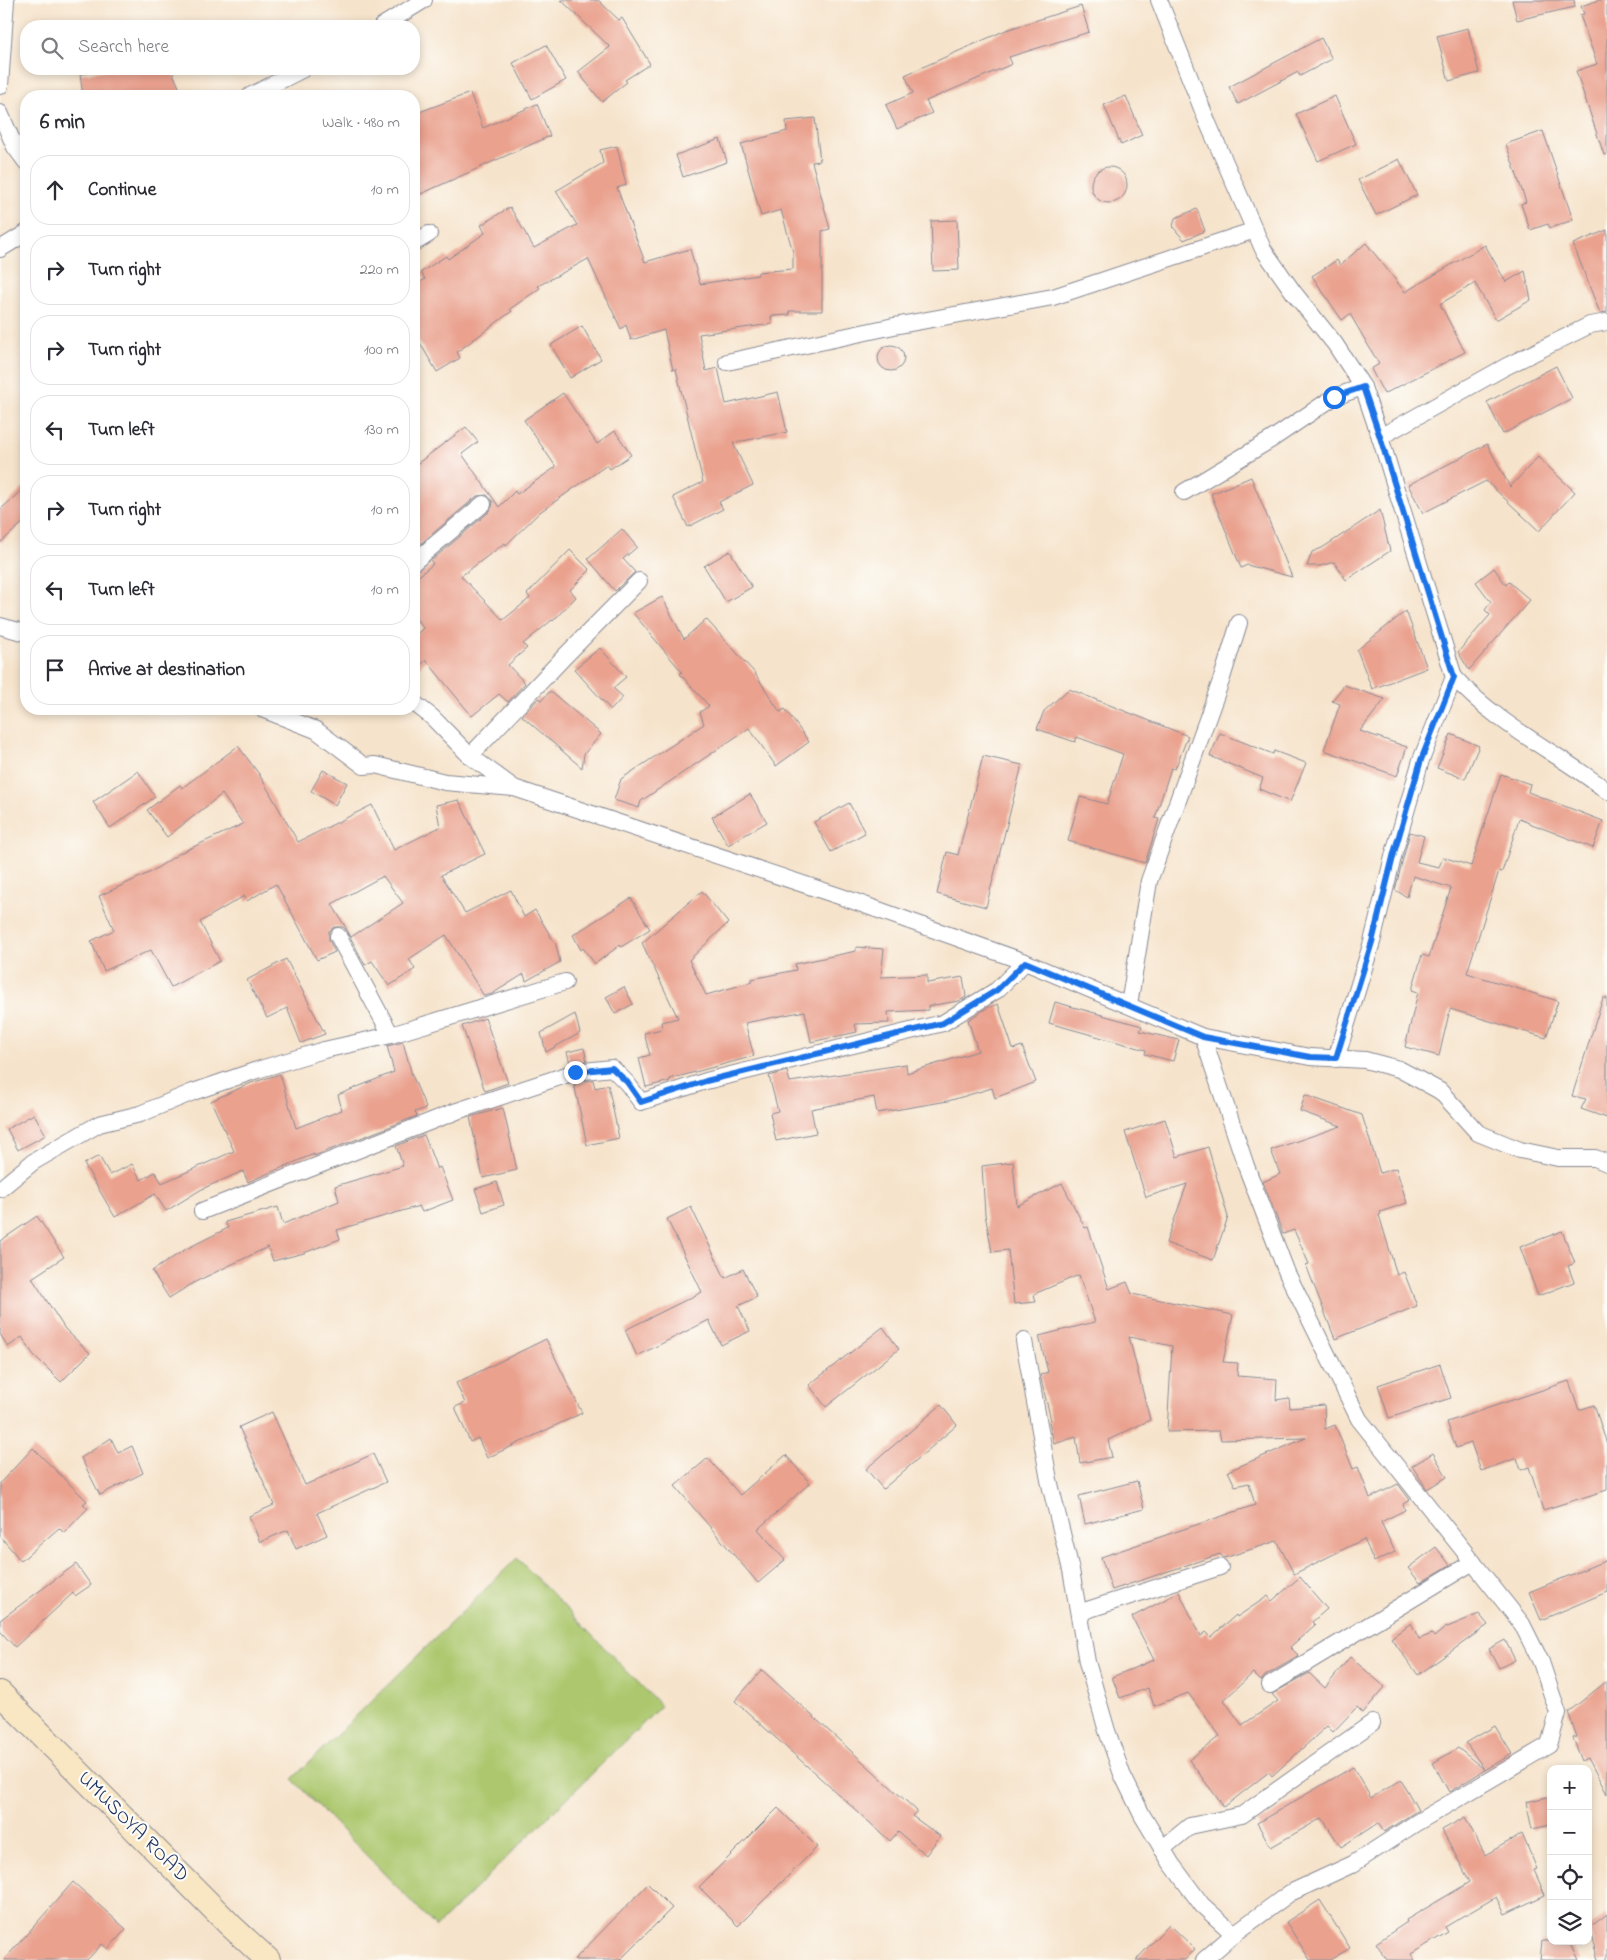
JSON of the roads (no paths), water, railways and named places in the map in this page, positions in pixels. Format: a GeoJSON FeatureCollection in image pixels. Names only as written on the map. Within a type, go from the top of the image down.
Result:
{"type":"FeatureCollection","features":[{"type":"Feature","properties":{"kind":"main road","name":"UMUSOYA ROAD"},"geometry":{"type":"LineString","coordinates":[[0,1693],[231,1926],[268,1960]]}},
{"type":"Feature","properties":{"kind":"street"},"geometry":{"type":"LineString","coordinates":[[0,86],[6,0]]}},
{"type":"Feature","properties":{"kind":"street"},"geometry":{"type":"LineString","coordinates":[[392,20],[424,0]]}},
{"type":"Feature","properties":{"kind":"street"},"geometry":{"type":"LineString","coordinates":[[1159,0],[1207,121],[1263,249],[1294,294],[1335,344],[1363,387],[1454,677],[1472,697],[1533,742],[1607,791]]}},
{"type":"Feature","properties":{"kind":"street"},"geometry":{"type":"LineString","coordinates":[[262,90],[291,75]]}},
{"type":"Feature","properties":{"kind":"street"},"geometry":{"type":"LineString","coordinates":[[0,113],[20,154]]}},
{"type":"Feature","properties":{"kind":"street"},"geometry":{"type":"LineString","coordinates":[[727,362],[894,326],[1053,297],[1254,230]]}},
{"type":"Feature","properties":{"kind":"street"},"geometry":{"type":"LineString","coordinates":[[420,239],[429,234]]}},
{"type":"Feature","properties":{"kind":"street"},"geometry":{"type":"LineString","coordinates":[[0,249],[20,237]]}},
{"type":"Feature","properties":{"kind":"street"},"geometry":{"type":"LineString","coordinates":[[1380,437],[1505,367],[1590,325],[1607,322]]}},
{"type":"Feature","properties":{"kind":"street"},"geometry":{"type":"LineString","coordinates":[[1184,492],[1272,439],[1334,397],[1363,387]]}},
{"type":"Feature","properties":{"kind":"street"},"geometry":{"type":"LineString","coordinates":[[420,557],[483,504]]}},
{"type":"Feature","properties":{"kind":"street"},"geometry":{"type":"LineString","coordinates":[[470,756],[639,581]]}},
{"type":"Feature","properties":{"kind":"street"},"geometry":{"type":"LineString","coordinates":[[1129,1005],[1149,881],[1222,678],[1238,622]]}},
{"type":"Feature","properties":{"kind":"street"},"geometry":{"type":"LineString","coordinates":[[0,626],[20,631]]}},
{"type":"Feature","properties":{"kind":"street"},"geometry":{"type":"LineString","coordinates":[[1336,1058],[1372,942],[1394,853],[1421,760],[1454,677]]}},
{"type":"Feature","properties":{"kind":"street"},"geometry":{"type":"LineString","coordinates":[[420,708],[432,717],[470,756],[514,788]]}},
{"type":"Feature","properties":{"kind":"street"},"geometry":{"type":"LineString","coordinates":[[277,715],[316,730],[364,766],[375,765],[445,782],[514,788],[842,898],[1025,962],[1203,1037],[1310,1057],[1364,1060],[1399,1069],[1440,1091],[1478,1133],[1520,1150],[1558,1158],[1596,1158],[1607,1163]]}},
{"type":"Feature","properties":{"kind":"street"},"geometry":{"type":"LineString","coordinates":[[338,936],[391,1035]]}},
{"type":"Feature","properties":{"kind":"street"},"geometry":{"type":"LineString","coordinates":[[202,1211],[457,1111],[575,1072],[612,1068],[627,1082],[641,1102],[715,1079],[943,1023],[997,990],[1025,962]]}},
{"type":"Feature","properties":{"kind":"street"},"geometry":{"type":"LineString","coordinates":[[0,1189],[33,1162],[99,1124],[140,1114],[193,1092],[257,1070],[324,1050],[391,1035],[565,982]]}},
{"type":"Feature","properties":{"kind":"street"},"geometry":{"type":"LineString","coordinates":[[1203,1037],[1246,1166],[1287,1273],[1359,1419],[1522,1624],[1542,1662],[1558,1713],[1549,1745],[1353,1864],[1290,1893],[1234,1934],[1204,1960]]}},
{"type":"Feature","properties":{"kind":"street"},"geometry":{"type":"LineString","coordinates":[[1024,1341],[1049,1480],[1071,1570],[1087,1662],[1122,1774],[1142,1815],[1162,1849],[1202,1905],[1234,1934]]}},
{"type":"Feature","properties":{"kind":"street"},"geometry":{"type":"LineString","coordinates":[[1270,1685],[1473,1562]]}},
{"type":"Feature","properties":{"kind":"street"},"geometry":{"type":"LineString","coordinates":[[1080,1620],[1082,1613],[1087,1610],[1220,1567]]}},
{"type":"Feature","properties":{"kind":"street"},"geometry":{"type":"LineString","coordinates":[[1162,1849],[1190,1826],[1242,1814],[1372,1723]]}}]}
